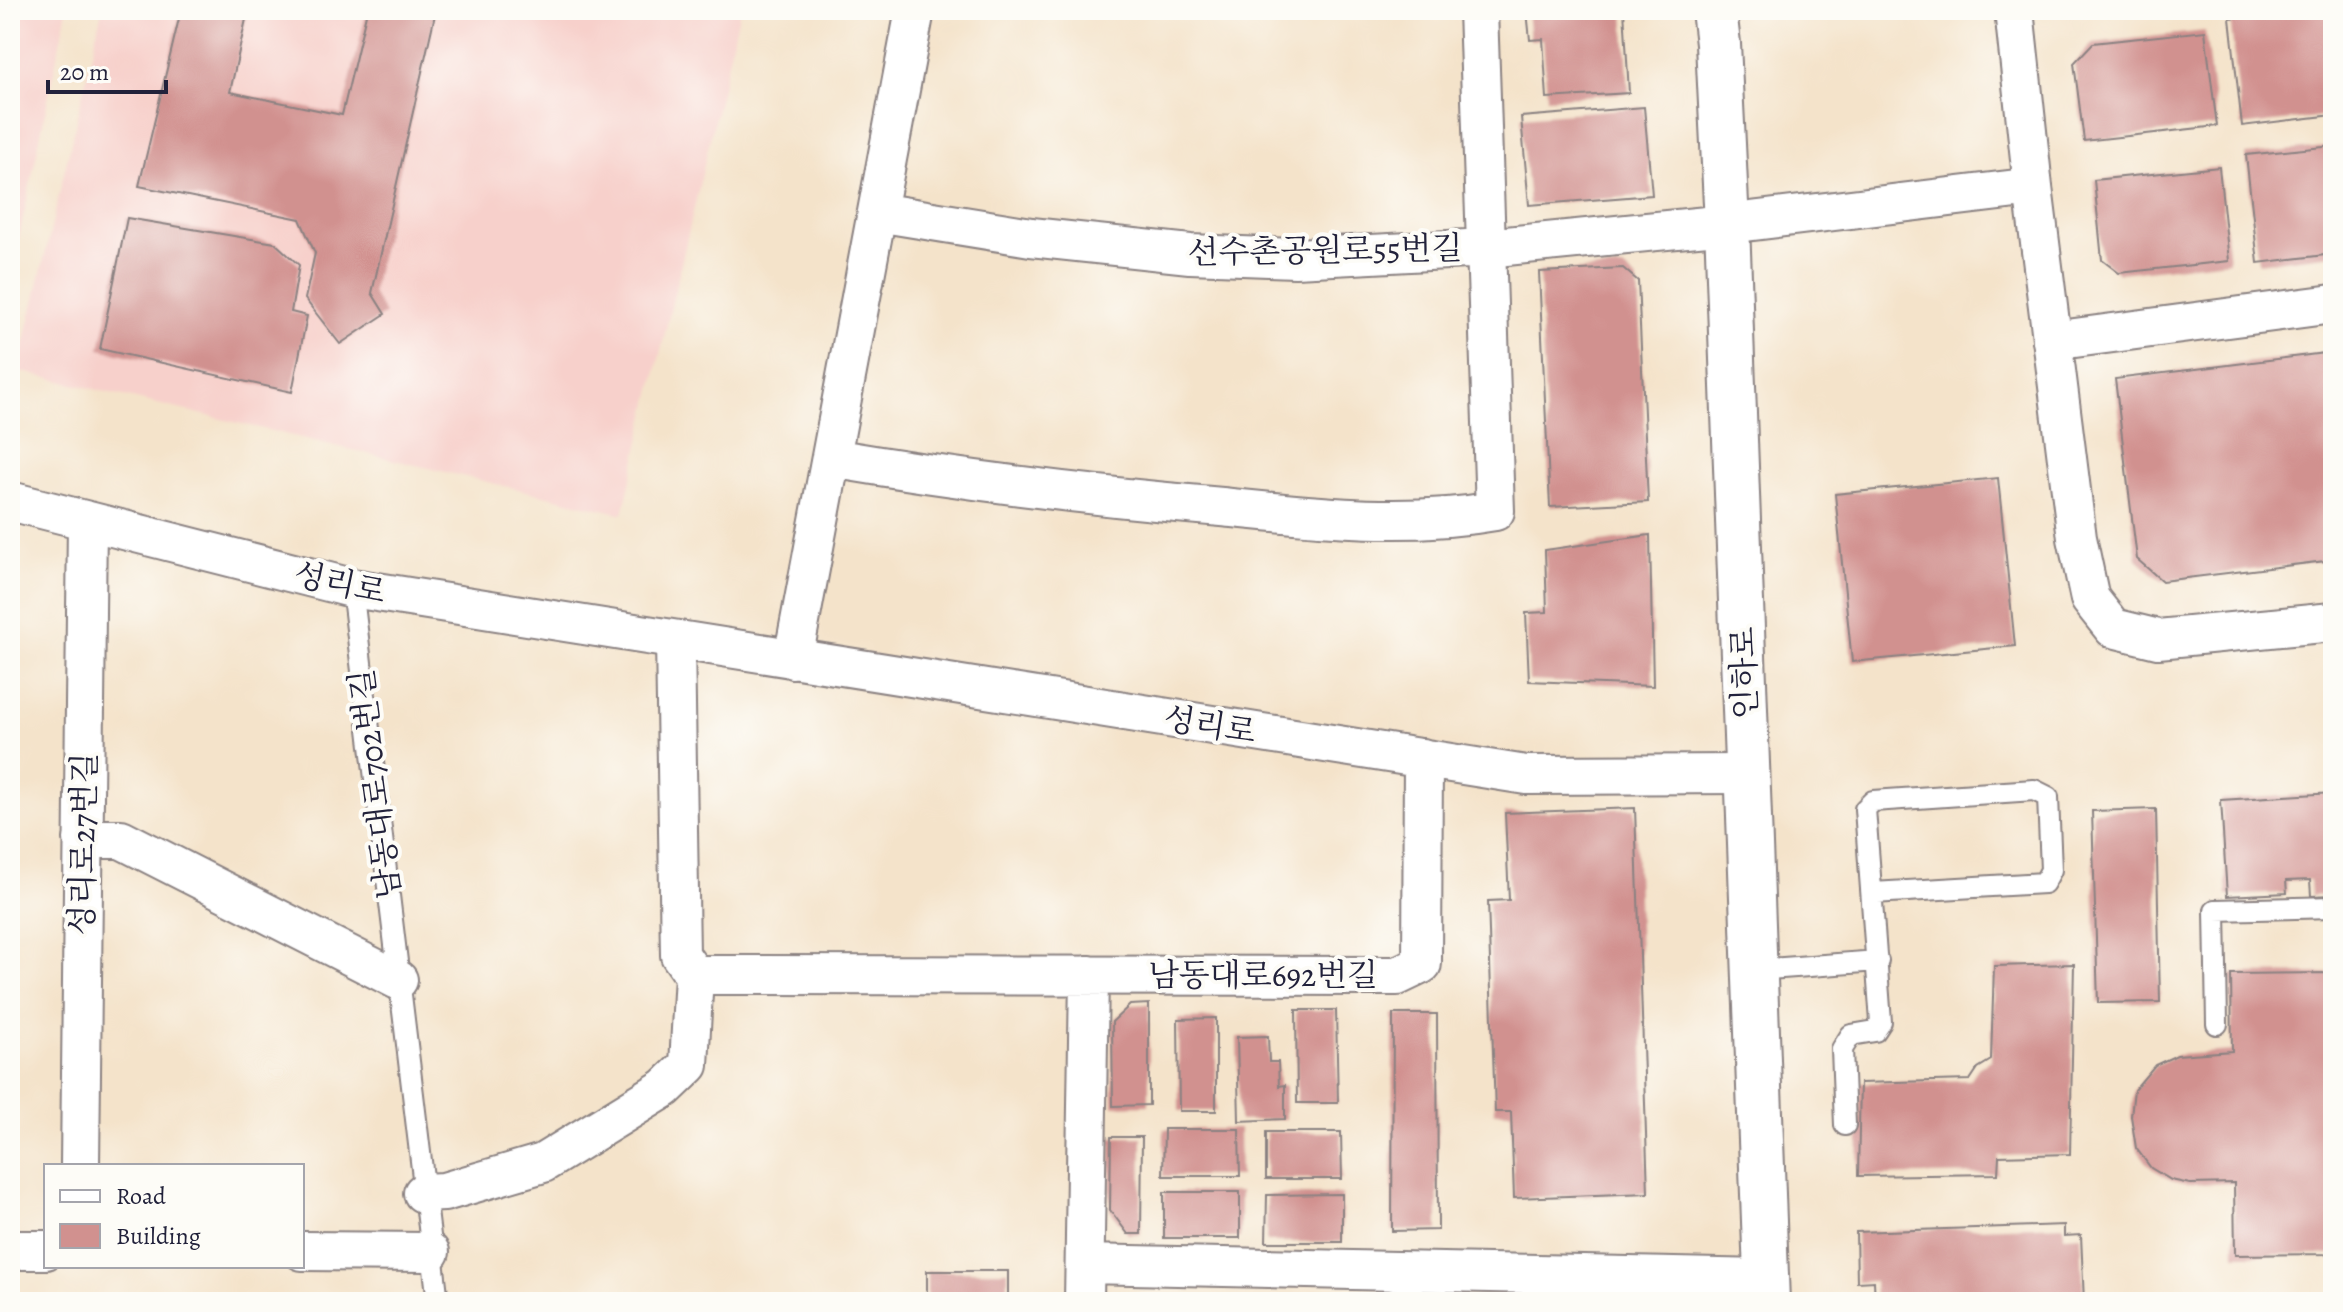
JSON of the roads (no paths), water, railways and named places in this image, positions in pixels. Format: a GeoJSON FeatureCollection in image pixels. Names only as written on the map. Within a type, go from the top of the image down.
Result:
{"type":"FeatureCollection","features":[{"type":"Feature","properties":{"kind":"main road","name":"인하로"},"geometry":{"type":"LineString","coordinates":[[1720,21],[1766,1291]]}},
{"type":"Feature","properties":{"kind":"street"},"geometry":{"type":"LineString","coordinates":[[793,659],[915,10]]}},
{"type":"Feature","properties":{"kind":"street"},"geometry":{"type":"LineString","coordinates":[[831,458],[926,474],[1129,499],[1337,518],[1456,518],[1495,511],[1478,10]]}},
{"type":"Feature","properties":{"kind":"street"},"geometry":{"type":"LineString","coordinates":[[2014,10],[2077,538],[2090,599],[2113,628],[2158,639],[2333,622]]}},
{"type":"Feature","properties":{"kind":"street","name":"선수촌공원로55번길"},"geometry":{"type":"LineString","coordinates":[[877,212],[1031,237],[1190,254],[1295,258],[1486,248],[1727,224],[2033,187]]}},
{"type":"Feature","properties":{"kind":"street"},"geometry":{"type":"LineString","coordinates":[[2052,341],[2333,304]]}},
{"type":"Feature","properties":{"kind":"street","name":"성리로"},"geometry":{"type":"LineString","coordinates":[[10,501],[352,588],[1526,775],[1747,774]]}},
{"type":"Feature","properties":{"kind":"street","name":"성리로27번길"},"geometry":{"type":"LineString","coordinates":[[80,1164],[87,521]]}},
{"type":"Feature","properties":{"kind":"street"},"geometry":{"type":"LineString","coordinates":[[423,1193],[444,1192],[543,1163],[665,1088],[689,1065],[694,975],[680,955],[675,640]]}},
{"type":"Feature","properties":{"kind":"street","name":"남동대로692번길"},"geometry":{"type":"LineString","coordinates":[[694,975],[1397,976],[1422,964],[1423,758]]}},
{"type":"Feature","properties":{"kind":"street"},"geometry":{"type":"LineString","coordinates":[[83,839],[121,839],[398,980]]}},
{"type":"Feature","properties":{"kind":"street"},"geometry":{"type":"LineString","coordinates":[[1084,1302],[1089,975]]}},
{"type":"Feature","properties":{"kind":"street"},"geometry":{"type":"LineString","coordinates":[[10,1250],[44,1250]]}},
{"type":"Feature","properties":{"kind":"street"},"geometry":{"type":"LineString","coordinates":[[304,1251],[430,1252]]}},
{"type":"Feature","properties":{"kind":"street"},"geometry":{"type":"LineString","coordinates":[[1085,1264],[1766,1291]]}},
{"type":"Feature","properties":{"kind":"lane","name":"남동대로702번길"},"geometry":{"type":"LineString","coordinates":[[352,588],[438,1302]]}},
{"type":"Feature","properties":{"kind":"lane"},"geometry":{"type":"LineString","coordinates":[[1845,1125],[1842,1049],[1851,1035],[1875,1031],[1881,1022],[1865,809],[1873,801],[2034,790],[2048,797],[2051,870],[2044,883],[1873,893]]}},
{"type":"Feature","properties":{"kind":"lane"},"geometry":{"type":"LineString","coordinates":[[2217,1024],[2215,910],[2333,907]]}},
{"type":"Feature","properties":{"kind":"lane"},"geometry":{"type":"LineString","coordinates":[[1754,970],[1878,961]]}}]}
